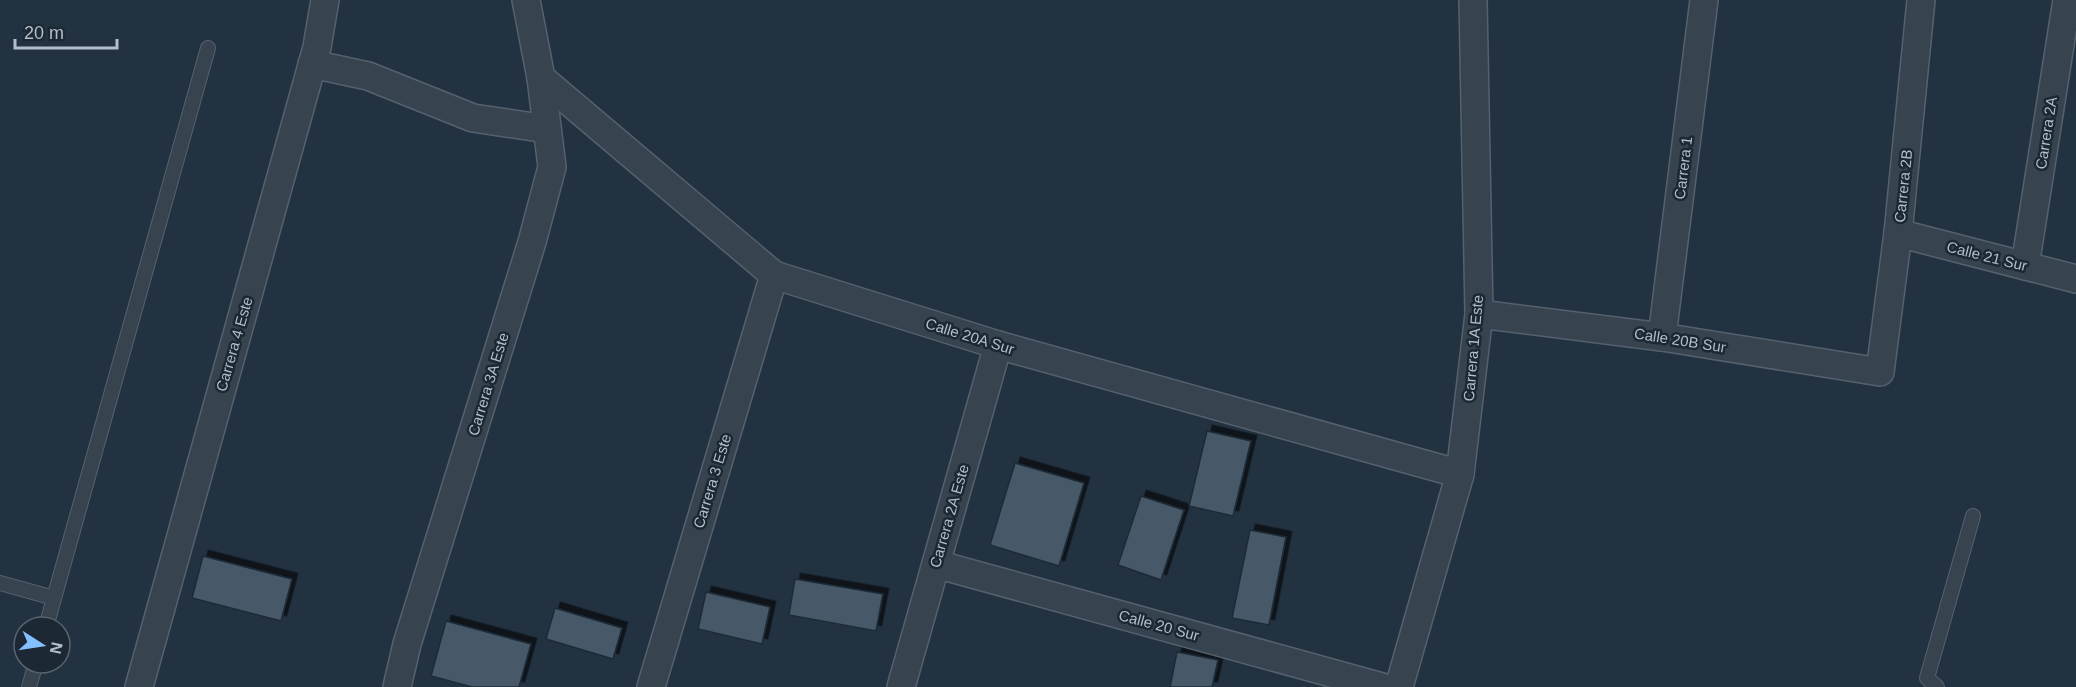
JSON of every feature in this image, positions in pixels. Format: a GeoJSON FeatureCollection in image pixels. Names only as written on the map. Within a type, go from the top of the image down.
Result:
{"type":"FeatureCollection","features":[{"type":"Feature","properties":{"kind":"street","name":"Carrera 4 Este"},"geometry":{"type":"LineString","coordinates":[[139,687],[312,64],[325,0]]}},
{"type":"Feature","properties":{"kind":"street","name":"Carrera 3A Este"},"geometry":{"type":"LineString","coordinates":[[397,687],[407,644],[532,242],[552,167],[541,78],[526,0]]}},
{"type":"Feature","properties":{"kind":"street","name":"Carrera 1A Este"},"geometry":{"type":"LineString","coordinates":[[1400,687],[1460,474],[1479,314],[1473,0]]}},
{"type":"Feature","properties":{"kind":"street","name":"Carrera 1"},"geometry":{"type":"LineString","coordinates":[[1662,337],[1704,0]]}},
{"type":"Feature","properties":{"kind":"street","name":"Carrera 2B"},"geometry":{"type":"LineString","coordinates":[[1880,372],[1898,233],[1922,0]]}},
{"type":"Feature","properties":{"kind":"street","name":"Carrera 2A"},"geometry":{"type":"LineString","coordinates":[[2025,266],[2067,0]]}},
{"type":"Feature","properties":{"kind":"street"},"geometry":{"type":"LineString","coordinates":[[312,64],[368,76],[472,118],[546,129]]}},
{"type":"Feature","properties":{"kind":"street","name":"Calle 20A Sur"},"geometry":{"type":"LineString","coordinates":[[541,78],[774,275],[998,345],[1460,474]]}},
{"type":"Feature","properties":{"kind":"street","name":"Calle 21 Sur"},"geometry":{"type":"LineString","coordinates":[[1898,233],[2076,279]]}},
{"type":"Feature","properties":{"kind":"street","name":"Carrera 3 Este"},"geometry":{"type":"LineString","coordinates":[[651,687],[774,275]]}},
{"type":"Feature","properties":{"kind":"street","name":"Calle 20B Sur"},"geometry":{"type":"LineString","coordinates":[[1479,314],[1662,337],[1880,372]]}},
{"type":"Feature","properties":{"kind":"street","name":"Carrera 2A Este"},"geometry":{"type":"LineString","coordinates":[[901,687],[998,345]]}},
{"type":"Feature","properties":{"kind":"street","name":"Calle 20 Sur"},"geometry":{"type":"LineString","coordinates":[[936,564],[1382,687]]}},
{"type":"Feature","properties":{"kind":"lane"},"geometry":{"type":"LineString","coordinates":[[49,615],[207,48]]}},
{"type":"Feature","properties":{"kind":"lane"},"geometry":{"type":"LineString","coordinates":[[1937,687],[1928,678],[1973,516]]}},
{"type":"Feature","properties":{"kind":"lane"},"geometry":{"type":"LineString","coordinates":[[0,583],[54,598]]}},
{"type":"Feature","properties":{"kind":"building"},"geometry":{"type":"Polygon","coordinates":[[[1207,431],[1251,441],[1233,516],[1189,506],[1207,431]]]}},
{"type":"Feature","properties":{"kind":"building"},"geometry":{"type":"Polygon","coordinates":[[[1015,463],[1084,483],[1059,566],[990,545],[1015,463]]]}},
{"type":"Feature","properties":{"kind":"building"},"geometry":{"type":"Polygon","coordinates":[[[1141,496],[1184,510],[1161,580],[1118,565],[1141,496]]]}},
{"type":"Feature","properties":{"kind":"building"},"geometry":{"type":"Polygon","coordinates":[[[1250,530],[1286,537],[1269,625],[1232,618],[1250,530]]]}},
{"type":"Feature","properties":{"kind":"building"},"geometry":{"type":"Polygon","coordinates":[[[203,556],[292,579],[281,621],[192,598],[203,556]]]}},
{"type":"Feature","properties":{"kind":"building"},"geometry":{"type":"Polygon","coordinates":[[[795,579],[883,594],[876,631],[789,615],[795,579]]]}},
{"type":"Feature","properties":{"kind":"building"},"geometry":{"type":"Polygon","coordinates":[[[706,592],[770,607],[762,644],[698,629],[706,592]]]}},
{"type":"Feature","properties":{"kind":"building"},"geometry":{"type":"Polygon","coordinates":[[[555,608],[622,628],[613,659],[546,639],[555,608]]]}},
{"type":"Feature","properties":{"kind":"building"},"geometry":{"type":"Polygon","coordinates":[[[446,621],[531,644],[519,687],[472,687],[431,676],[446,621]]]}},
{"type":"Feature","properties":{"kind":"building"},"geometry":{"type":"Polygon","coordinates":[[[1177,652],[1218,660],[1212,687],[1170,687],[1177,652]]]}}]}
